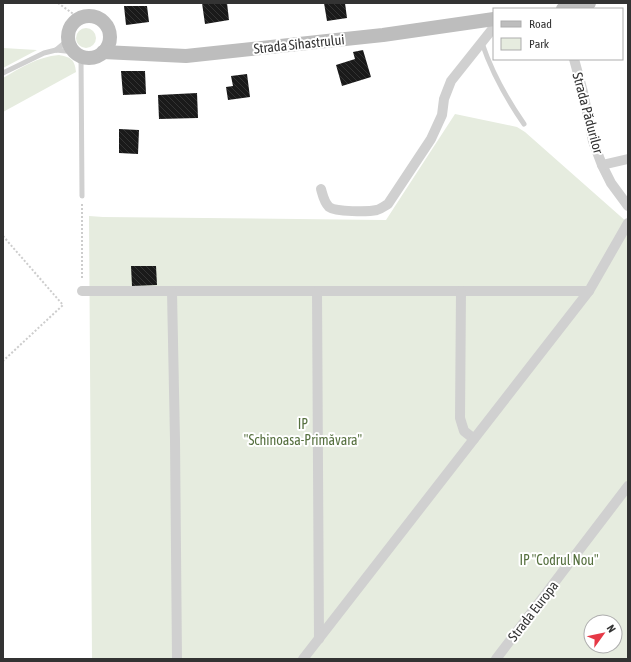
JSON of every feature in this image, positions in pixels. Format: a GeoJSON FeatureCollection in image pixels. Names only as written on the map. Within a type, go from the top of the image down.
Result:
{"type":"FeatureCollection","features":[{"type":"Feature","properties":{"kind":"street"},"geometry":{"type":"LineString","coordinates":[[567,8],[589,3]]}},
{"type":"Feature","properties":{"kind":"street"},"geometry":{"type":"LineString","coordinates":[[75,49],[70,27],[87,12],[104,22],[109,34],[109,41],[103,52]]}},
{"type":"Feature","properties":{"kind":"street","name":"Strada Sihastrului"},"geometry":{"type":"LineString","coordinates":[[75,49],[92,57],[103,52],[186,56],[383,35],[493,19]]}},
{"type":"Feature","properties":{"kind":"street"},"geometry":{"type":"LineString","coordinates":[[321,189],[324,200],[328,206],[332,208],[347,211],[377,210],[388,204],[431,139],[442,115],[444,99],[451,81],[493,28]]}},
{"type":"Feature","properties":{"kind":"street","name":"Strada Pădurilor"},"geometry":{"type":"LineString","coordinates":[[574,60],[583,92],[593,141],[611,183],[628,206]]}},
{"type":"Feature","properties":{"kind":"street"},"geometry":{"type":"LineString","coordinates":[[602,165],[628,158]]}},
{"type":"Feature","properties":{"kind":"street"},"geometry":{"type":"LineString","coordinates":[[303,659],[589,291],[628,223]]}},
{"type":"Feature","properties":{"kind":"street"},"geometry":{"type":"LineString","coordinates":[[82,291],[589,291]]}},
{"type":"Feature","properties":{"kind":"street"},"geometry":{"type":"LineString","coordinates":[[461,291],[460,418],[464,431],[474,439]]}},
{"type":"Feature","properties":{"kind":"street"},"geometry":{"type":"LineString","coordinates":[[172,292],[175,440],[176,659]]}},
{"type":"Feature","properties":{"kind":"street"},"geometry":{"type":"LineString","coordinates":[[317,292],[319,639]]}},
{"type":"Feature","properties":{"kind":"street","name":"Strada Europa"},"geometry":{"type":"LineString","coordinates":[[496,659],[628,486]]}},
{"type":"Feature","properties":{"kind":"lane"},"geometry":{"type":"LineString","coordinates":[[482,43],[500,88],[524,124]]}},
{"type":"Feature","properties":{"kind":"lane"},"geometry":{"type":"LineString","coordinates":[[3,73],[44,53],[56,50],[75,49]]}},
{"type":"Feature","properties":{"kind":"lane"},"geometry":{"type":"LineString","coordinates":[[56,50],[75,49]]}},
{"type":"Feature","properties":{"kind":"lane"},"geometry":{"type":"LineString","coordinates":[[75,49],[82,196]]}},
{"type":"Feature","properties":{"kind":"path"},"geometry":{"type":"LineString","coordinates":[[58,3],[87,12]]}},
{"type":"Feature","properties":{"kind":"path"},"geometry":{"type":"LineString","coordinates":[[82,196],[82,291]]}},
{"type":"Feature","properties":{"kind":"path"},"geometry":{"type":"LineString","coordinates":[[3,236],[63,305],[3,361]]}},
{"type":"Feature","properties":{"kind":"green space"},"geometry":{"type":"Polygon","coordinates":[[[82,28],[90,28],[96,34],[96,42],[90,48],[82,48],[76,42],[76,34],[82,28]]]}},
{"type":"Feature","properties":{"kind":"green space"},"geometry":{"type":"Polygon","coordinates":[[[3,48],[37,50],[3,68],[3,48]]]}},
{"type":"Feature","properties":{"kind":"green space"},"geometry":{"type":"Polygon","coordinates":[[[59,55],[73,61],[76,72],[3,112],[3,78],[23,66],[37,60],[59,55]]]}},
{"type":"Feature","properties":{"kind":"green space","name":"IP \"Schinoasa-Primăvara\""},"geometry":{"type":"Polygon","coordinates":[[[455,114],[517,127],[525,132],[628,223],[628,659],[92,659],[89,216],[386,220],[455,114]]]}},
{"type":"Feature","properties":{"kind":"building"},"geometry":{"type":"Polygon","coordinates":[[[202,3],[227,3],[229,20],[205,24],[202,3]]]}},
{"type":"Feature","properties":{"kind":"building"},"geometry":{"type":"Polygon","coordinates":[[[324,3],[345,3],[347,18],[327,21],[324,3]]]}},
{"type":"Feature","properties":{"kind":"building"},"geometry":{"type":"Polygon","coordinates":[[[124,6],[147,6],[149,22],[126,25],[124,6]]]}},
{"type":"Feature","properties":{"kind":"building"},"geometry":{"type":"Polygon","coordinates":[[[363,50],[371,77],[342,86],[336,65],[355,59],[353,52],[363,50]]]}},
{"type":"Feature","properties":{"kind":"building"},"geometry":{"type":"Polygon","coordinates":[[[121,71],[145,71],[146,94],[123,95],[121,71]]]}},
{"type":"Feature","properties":{"kind":"building"},"geometry":{"type":"Polygon","coordinates":[[[247,74],[250,97],[228,100],[226,87],[233,86],[231,76],[247,74]]]}},
{"type":"Feature","properties":{"kind":"building"},"geometry":{"type":"Polygon","coordinates":[[[197,93],[198,118],[159,119],[158,95],[197,93]]]}},
{"type":"Feature","properties":{"kind":"building"},"geometry":{"type":"Polygon","coordinates":[[[119,129],[139,130],[138,154],[119,153],[119,129]]]}},
{"type":"Feature","properties":{"kind":"building"},"geometry":{"type":"Polygon","coordinates":[[[131,266],[156,266],[157,285],[132,286],[131,266]]]}},
{"type":"Feature","properties":{"kind":"park label","name":"IP \"Codrul Nou\""},"geometry":{"type":"Point","coordinates":[559,560]}}]}
